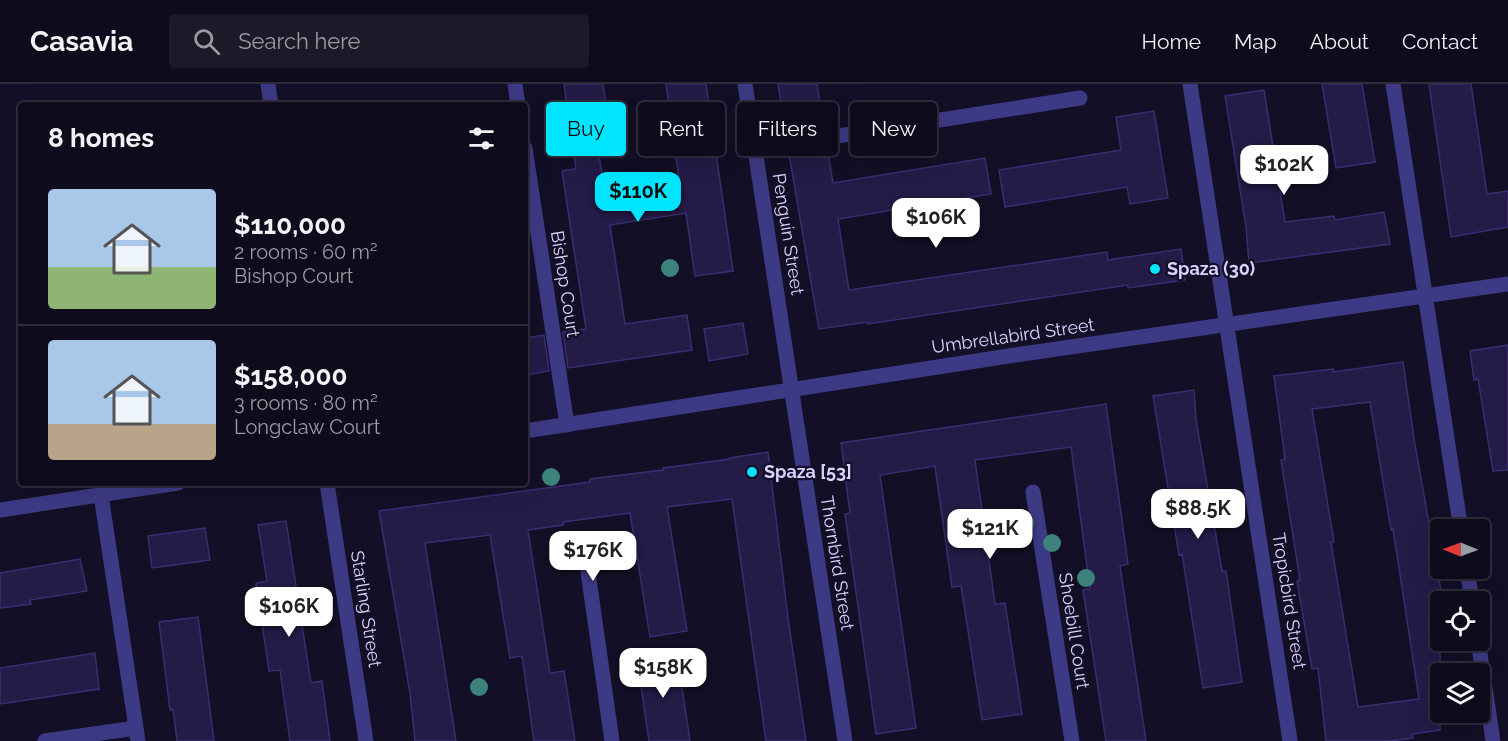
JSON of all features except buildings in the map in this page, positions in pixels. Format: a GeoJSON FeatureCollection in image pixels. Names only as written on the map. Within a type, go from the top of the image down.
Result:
{"type":"FeatureCollection","features":[{"type":"Feature","properties":{"kind":"street"},"geometry":{"type":"LineString","coordinates":[[268,84],[271,102]]}},
{"type":"Feature","properties":{"kind":"street"},"geometry":{"type":"LineString","coordinates":[[515,84],[518,102]]}},
{"type":"Feature","properties":{"kind":"street","name":"Penguin Street"},"geometry":{"type":"LineString","coordinates":[[745,84],[748,102]]}},
{"type":"Feature","properties":{"kind":"street","name":"Tropicbird Street"},"geometry":{"type":"LineString","coordinates":[[1190,84],[1290,741]]}},
{"type":"Feature","properties":{"kind":"street"},"geometry":{"type":"LineString","coordinates":[[1393,84],[1459,519]]}},
{"type":"Feature","properties":{"kind":"street"},"geometry":{"type":"LineString","coordinates":[[838,136],[1080,98]]}},
{"type":"Feature","properties":{"kind":"street","name":"Penguin Street"},"geometry":{"type":"LineString","coordinates":[[756,156],[792,390]]}},
{"type":"Feature","properties":{"kind":"street","name":"Bishop Court"},"geometry":{"type":"LineString","coordinates":[[528,168],[567,425]]}},
{"type":"Feature","properties":{"kind":"street","name":"Umbrellabird Street"},"geometry":{"type":"LineString","coordinates":[[528,431],[1016,355],[1508,284]]}},
{"type":"Feature","properties":{"kind":"street","name":"Thornbird Street"},"geometry":{"type":"LineString","coordinates":[[792,390],[845,741]]}},
{"type":"Feature","properties":{"kind":"street"},"geometry":{"type":"LineString","coordinates":[[0,510],[90,492],[149,486]]}},
{"type":"Feature","properties":{"kind":"street","name":"Starling Street"},"geometry":{"type":"LineString","coordinates":[[327,486],[366,741]]}},
{"type":"Feature","properties":{"kind":"street"},"geometry":{"type":"LineString","coordinates":[[45,741],[137,734],[90,492]]}},
{"type":"Feature","properties":{"kind":"street","name":"Shoebill Court"},"geometry":{"type":"LineString","coordinates":[[1033,492],[1072,741]]}},
{"type":"Feature","properties":{"kind":"street"},"geometry":{"type":"LineString","coordinates":[[585,551],[612,741]]}},
{"type":"Feature","properties":{"kind":"street"},"geometry":{"type":"LineString","coordinates":[[1480,651],[1493,741]]}},
{"type":"Feature","properties":{"kind":"place","name":"Spaza (30)"},"geometry":{"type":"Point","coordinates":[1155,269]}},
{"type":"Feature","properties":{"kind":"place","name":"Spaza [53]"},"geometry":{"type":"Point","coordinates":[752,472]}}]}
